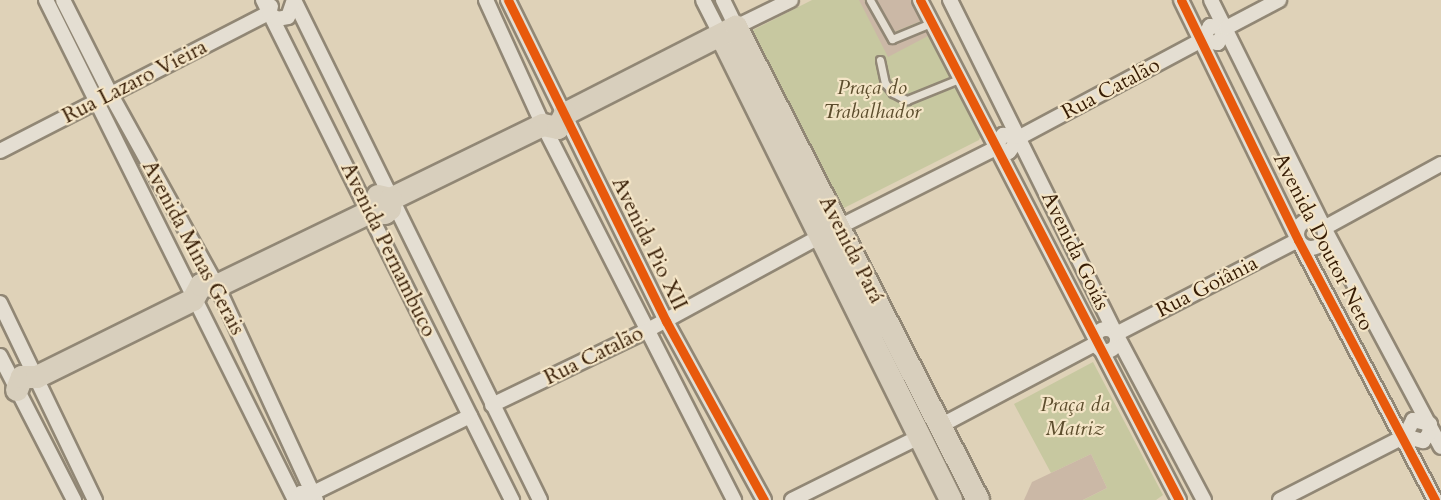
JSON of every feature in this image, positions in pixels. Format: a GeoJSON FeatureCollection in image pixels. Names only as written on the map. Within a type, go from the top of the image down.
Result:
{"type":"FeatureCollection","features":[{"type":"Feature","properties":{"kind":"main road"},"geometry":{"type":"LineString","coordinates":[[9,394],[32,393],[38,387],[37,377],[193,300],[211,304],[217,297],[217,286],[370,212],[376,196],[390,199],[543,125],[558,128],[565,114],[729,31]]}},
{"type":"Feature","properties":{"kind":"main road","name":"Avenida Pará"},"geometry":{"type":"LineString","coordinates":[[729,31],[830,232],[940,426],[978,500]]}},
{"type":"Feature","properties":{"kind":"main road","name":"Avenida Pará"},"geometry":{"type":"LineString","coordinates":[[830,232],[919,437],[951,500]]}},
{"type":"Feature","properties":{"kind":"street","name":"Avenida Minas Gerais"},"geometry":{"type":"LineString","coordinates":[[46,0],[193,300],[296,500]]}},
{"type":"Feature","properties":{"kind":"street","name":"Avenida Minas Gerais"},"geometry":{"type":"LineString","coordinates":[[63,0],[111,95],[217,286],[314,498]]}},
{"type":"Feature","properties":{"kind":"street","name":"Avenida Pernambuco"},"geometry":{"type":"LineString","coordinates":[[262,0],[271,6],[512,500]]}},
{"type":"Feature","properties":{"kind":"street","name":"Rua Lazaro Vieira"},"geometry":{"type":"LineString","coordinates":[[0,151],[111,95],[271,6],[277,19],[288,17],[294,0]]}},
{"type":"Feature","properties":{"kind":"street","name":"Avenida Pernambuco"},"geometry":{"type":"LineString","coordinates":[[294,0],[540,500]]}},
{"type":"Feature","properties":{"kind":"street","name":"Avenida Pio XII"},"geometry":{"type":"LineString","coordinates":[[486,0],[543,125],[734,500]]}},
{"type":"Feature","properties":{"kind":"street","name":"Avenida Pio XII"},"geometry":{"type":"LineString","coordinates":[[508,0],[666,321],[764,500]]}},
{"type":"Feature","properties":{"kind":"street","name":"Avenida Pará"},"geometry":{"type":"LineString","coordinates":[[703,0],[729,31]]}},
{"type":"Feature","properties":{"kind":"street","name":"Avenida Pará"},"geometry":{"type":"LineString","coordinates":[[723,0],[729,31]]}},
{"type":"Feature","properties":{"kind":"street"},"geometry":{"type":"LineString","coordinates":[[729,31],[791,0]]}},
{"type":"Feature","properties":{"kind":"street"},"geometry":{"type":"LineString","coordinates":[[920,0],[1095,344],[1179,500]]}},
{"type":"Feature","properties":{"kind":"street","name":"Avenida Goiás"},"geometry":{"type":"LineString","coordinates":[[950,0],[1116,334],[1204,500]]}},
{"type":"Feature","properties":{"kind":"street","name":"Avenida Doutor Neto"},"geometry":{"type":"LineString","coordinates":[[1181,0],[1298,240],[1405,436],[1435,500]]}},
{"type":"Feature","properties":{"kind":"street","name":"Avenida Doutor Neto"},"geometry":{"type":"LineString","coordinates":[[1211,0],[1324,228],[1435,421],[1441,447]]}},
{"type":"Feature","properties":{"kind":"street","name":"Rua Catalão"},"geometry":{"type":"LineString","coordinates":[[296,500],[305,492],[314,498],[470,416],[485,419],[492,405],[666,321],[830,232],[994,149],[1003,135],[1020,137],[1202,40],[1218,43],[1226,28],[1279,0]]}},
{"type":"Feature","properties":{"kind":"street","name":"Rua Goiânia"},"geometry":{"type":"LineString","coordinates":[[792,500],[919,437],[931,441],[940,432],[940,426],[1095,344],[1100,350],[1111,350],[1117,342],[1116,334],[1298,240],[1305,246],[1315,247],[1322,242],[1324,228],[1441,164]]}},
{"type":"Feature","properties":{"kind":"street"},"geometry":{"type":"LineString","coordinates":[[0,303],[95,500]]}},
{"type":"Feature","properties":{"kind":"street"},"geometry":{"type":"LineString","coordinates":[[0,356],[9,394],[74,500]]}},
{"type":"Feature","properties":{"kind":"street"},"geometry":{"type":"LineString","coordinates":[[1280,500],[1405,436],[1423,441],[1435,421]]}},
{"type":"Feature","properties":{"kind":"lane"},"geometry":{"type":"LineString","coordinates":[[870,0],[892,39],[931,23]]}},
{"type":"Feature","properties":{"kind":"lane"},"geometry":{"type":"LineString","coordinates":[[880,60],[885,82],[893,93],[907,100],[959,79]]}},
{"type":"Feature","properties":{"kind":"green space","name":"Praça do Trabalhador"},"geometry":{"type":"Polygon","coordinates":[[[812,0],[912,0],[981,135],[979,140],[842,209],[833,206],[749,38],[753,30],[812,0]]]}},
{"type":"Feature","properties":{"kind":"green space","name":"Praça da Matriz"},"geometry":{"type":"Polygon","coordinates":[[[1093,362],[1163,495],[1156,500],[1083,500],[1107,488],[1091,454],[1051,473],[1014,404],[1093,362]]]}},
{"type":"Feature","properties":{"kind":"building"},"geometry":{"type":"Polygon","coordinates":[[[859,0],[864,0],[889,44],[926,31],[928,36],[888,57],[859,0]]]}},
{"type":"Feature","properties":{"kind":"building"},"geometry":{"type":"Polygon","coordinates":[[[876,0],[911,0],[921,21],[894,32],[876,0]]]}},
{"type":"Feature","properties":{"kind":"building"},"geometry":{"type":"Polygon","coordinates":[[[1091,454],[1107,488],[1083,500],[1024,500],[1032,482],[1091,454]]]}},
{"type":"Feature","properties":{"kind":"cycle path"},"geometry":{"type":"LineString","coordinates":[[508,0],[666,321],[764,500]]}},
{"type":"Feature","properties":{"kind":"cycle path"},"geometry":{"type":"LineString","coordinates":[[920,0],[1179,500]]}},
{"type":"Feature","properties":{"kind":"cycle path"},"geometry":{"type":"LineString","coordinates":[[1181,0],[1298,240],[1435,500]]}}]}
